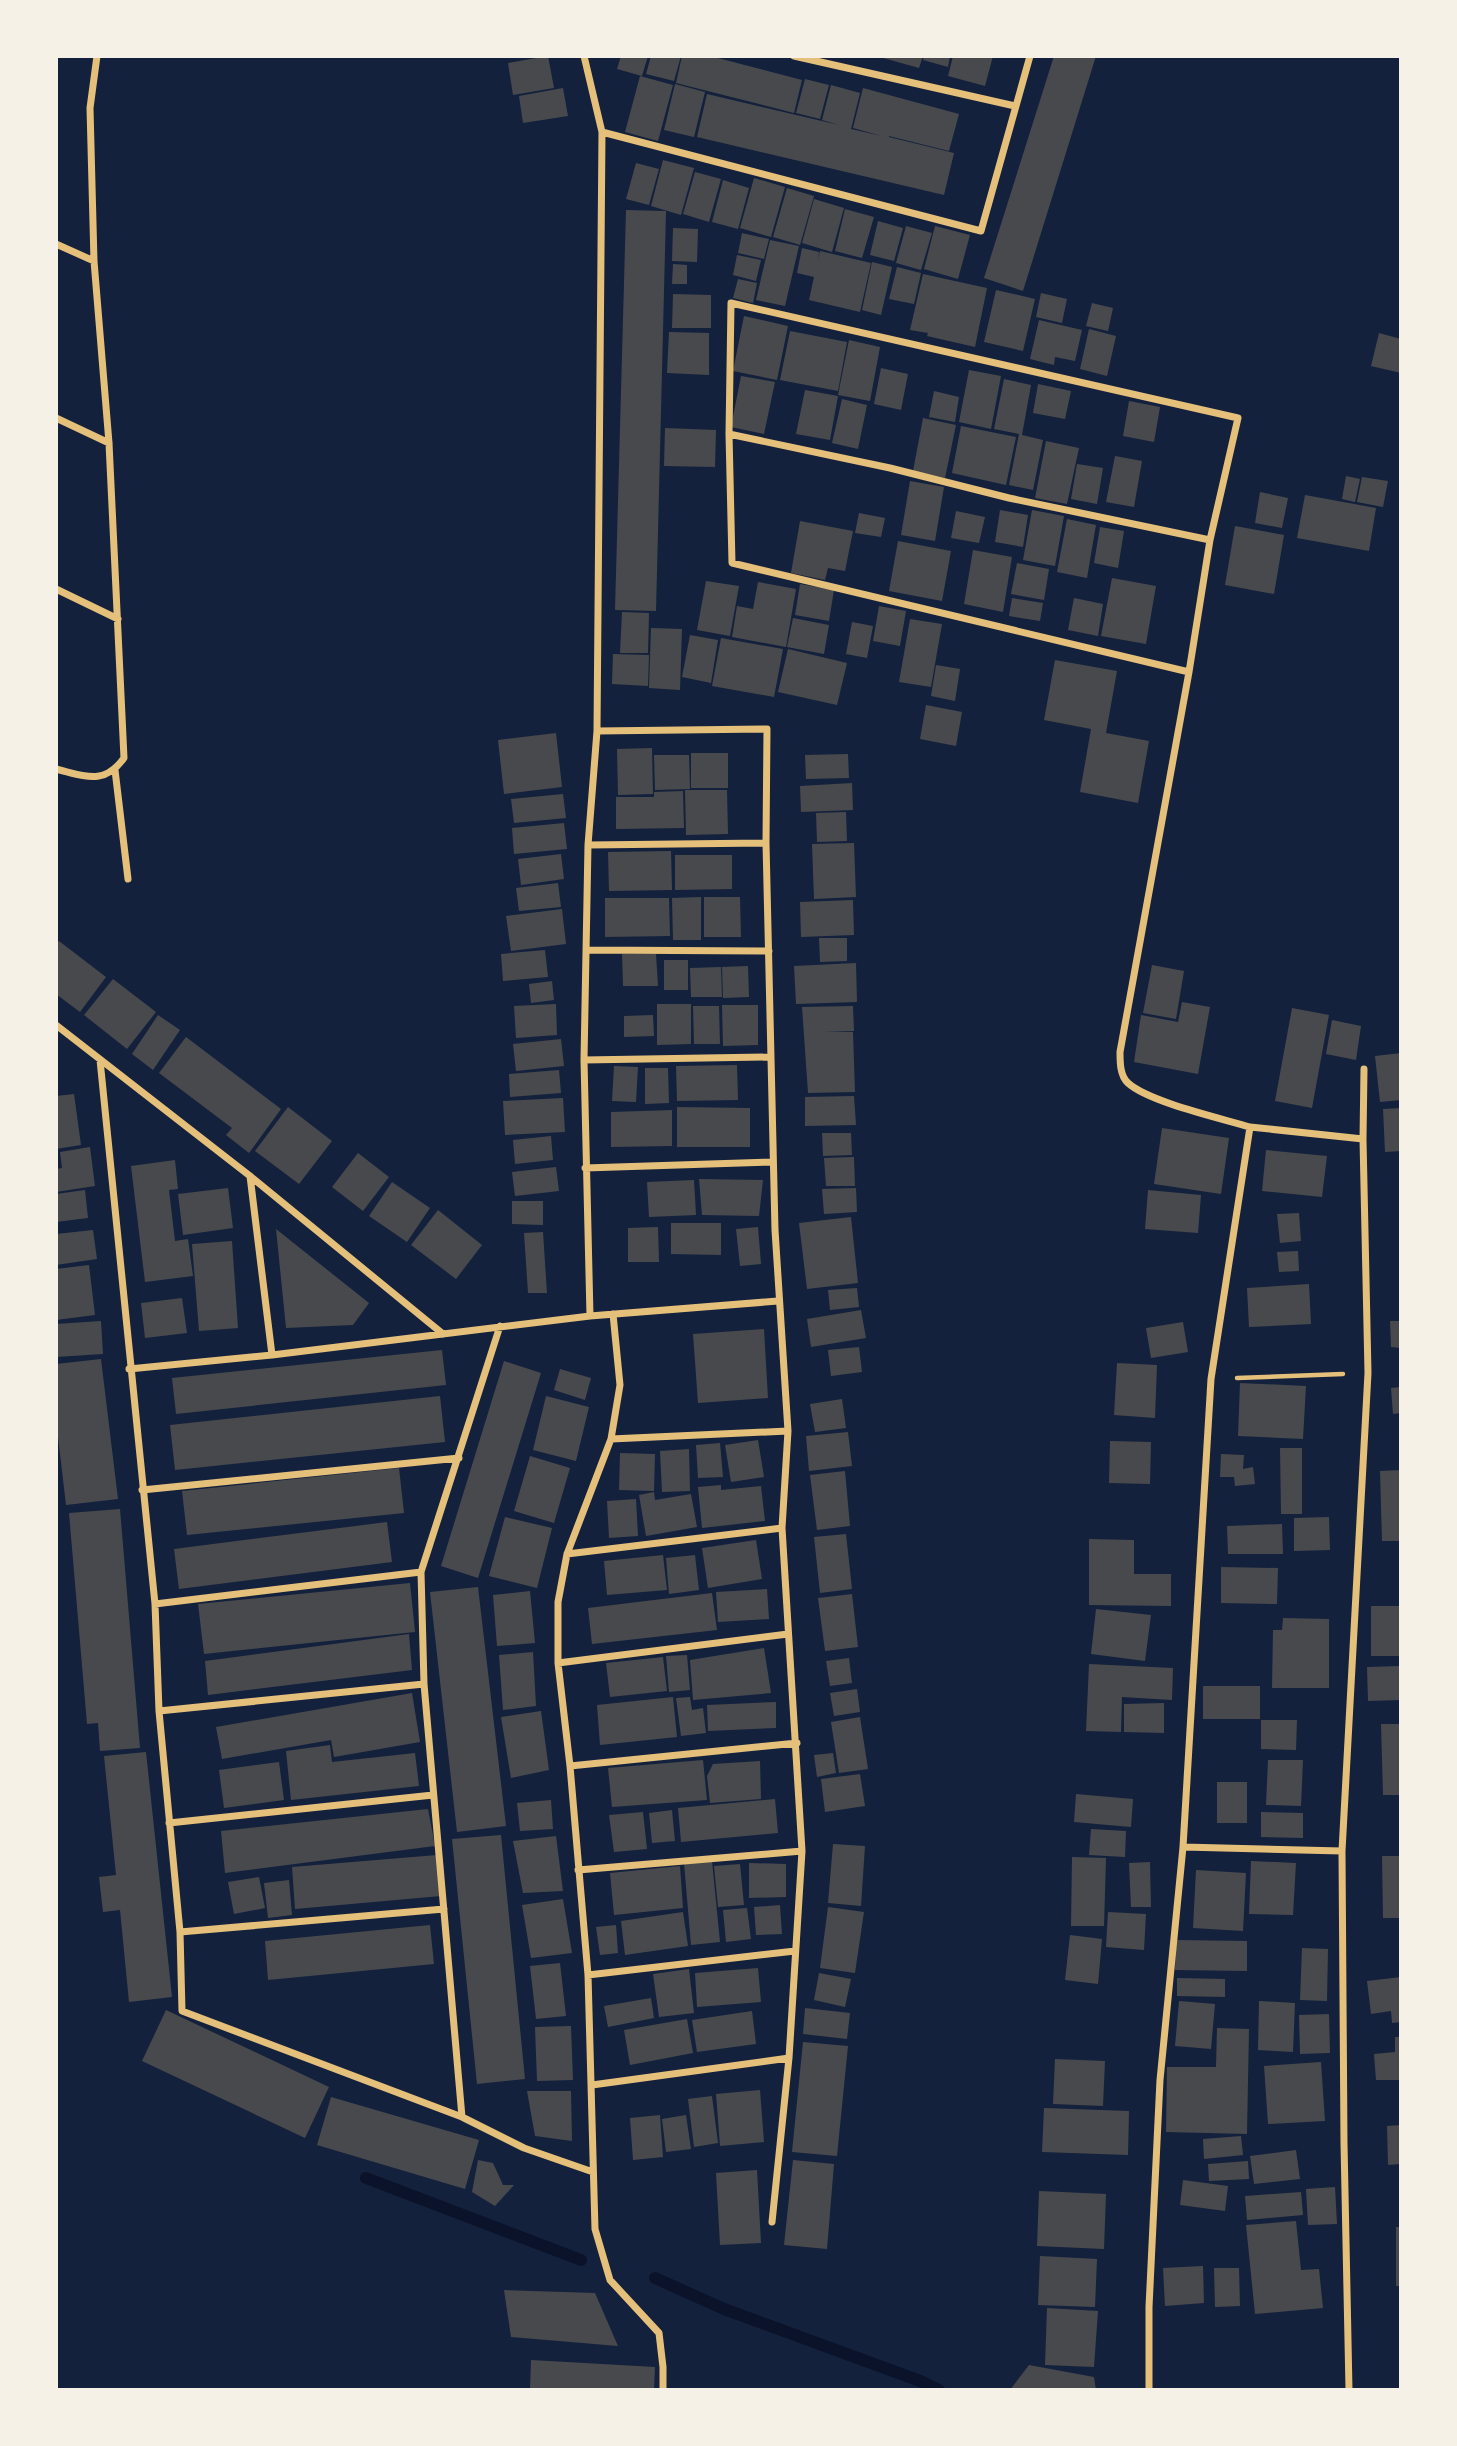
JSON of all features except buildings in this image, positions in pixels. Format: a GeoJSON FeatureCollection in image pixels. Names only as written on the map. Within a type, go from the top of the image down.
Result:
{"type":"FeatureCollection","features":[{"type":"Feature","properties":{"kind":"street"},"geometry":{"type":"LineString","coordinates":[[56,769],[95,778],[115,770],[124,758],[109,443],[94,261],[90,108],[97,56]]}},
{"type":"Feature","properties":{"kind":"street"},"geometry":{"type":"LineString","coordinates":[[583,56],[602,132],[597,731],[588,845],[584,1060],[590,1316]]}},
{"type":"Feature","properties":{"kind":"street"},"geometry":{"type":"LineString","coordinates":[[794,56],[1015,106]]}},
{"type":"Feature","properties":{"kind":"street"},"geometry":{"type":"LineString","coordinates":[[602,132],[981,231],[1030,56]]}},
{"type":"Feature","properties":{"kind":"street"},"geometry":{"type":"LineString","coordinates":[[56,244],[94,261]]}},
{"type":"Feature","properties":{"kind":"street"},"geometry":{"type":"LineString","coordinates":[[1189,671],[732,563],[729,434],[731,303],[1238,418],[1210,540],[1189,671],[1120,1052],[1120,1066],[1126,1081],[1146,1095],[1250,1127],[1363,1139]]}},
{"type":"Feature","properties":{"kind":"street"},"geometry":{"type":"LineString","coordinates":[[56,418],[109,443]]}},
{"type":"Feature","properties":{"kind":"street"},"geometry":{"type":"LineString","coordinates":[[729,434],[890,468],[1009,498],[1210,540]]}},
{"type":"Feature","properties":{"kind":"street"},"geometry":{"type":"LineString","coordinates":[[56,589],[118,619]]}},
{"type":"Feature","properties":{"kind":"street"},"geometry":{"type":"LineString","coordinates":[[597,731],[767,729],[766,843],[773,1162],[778,1301],[788,1431],[782,1528],[802,1851],[789,2058],[772,2222]]}},
{"type":"Feature","properties":{"kind":"street"},"geometry":{"type":"LineString","coordinates":[[115,770],[128,879]]}},
{"type":"Feature","properties":{"kind":"street"},"geometry":{"type":"LineString","coordinates":[[588,845],[766,843]]}},
{"type":"Feature","properties":{"kind":"street"},"geometry":{"type":"LineString","coordinates":[[587,950],[769,951]]}},
{"type":"Feature","properties":{"kind":"street"},"geometry":{"type":"LineString","coordinates":[[56,1025],[250,1176],[443,1334]]}},
{"type":"Feature","properties":{"kind":"street"},"geometry":{"type":"LineString","coordinates":[[584,1060],[771,1056]]}},
{"type":"Feature","properties":{"kind":"street"},"geometry":{"type":"LineString","coordinates":[[100,1060],[129,1369],[155,1604],[159,1711],[180,1932],[182,2011],[462,2117],[524,2148],[593,2172]]}},
{"type":"Feature","properties":{"kind":"street"},"geometry":{"type":"LineString","coordinates":[[1349,2390],[1342,1851],[1368,1373],[1364,1069]]}},
{"type":"Feature","properties":{"kind":"street"},"geometry":{"type":"LineString","coordinates":[[1149,2390],[1149,2307],[1160,2080],[1183,1847],[1211,1378],[1250,1127]]}},
{"type":"Feature","properties":{"kind":"street"},"geometry":{"type":"LineString","coordinates":[[585,1168],[773,1162]]}},
{"type":"Feature","properties":{"kind":"street"},"geometry":{"type":"LineString","coordinates":[[250,1176],[272,1355]]}},
{"type":"Feature","properties":{"kind":"street"},"geometry":{"type":"LineString","coordinates":[[129,1369],[272,1355],[590,1316],[778,1301]]}},
{"type":"Feature","properties":{"kind":"street"},"geometry":{"type":"LineString","coordinates":[[613,1314],[620,1385],[611,1438],[567,1554],[558,1602],[558,1663],[588,1975],[595,2229],[610,2280],[659,2333],[663,2390]]}},
{"type":"Feature","properties":{"kind":"street"},"geometry":{"type":"LineString","coordinates":[[462,2117],[424,1684],[421,1572],[500,1326]]}},
{"type":"Feature","properties":{"kind":"street"},"geometry":{"type":"LineString","coordinates":[[611,1438],[788,1431]]}},
{"type":"Feature","properties":{"kind":"street"},"geometry":{"type":"LineString","coordinates":[[142,1490],[459,1458]]}},
{"type":"Feature","properties":{"kind":"street"},"geometry":{"type":"LineString","coordinates":[[567,1554],[782,1528]]}},
{"type":"Feature","properties":{"kind":"street"},"geometry":{"type":"LineString","coordinates":[[155,1604],[421,1572]]}},
{"type":"Feature","properties":{"kind":"street"},"geometry":{"type":"LineString","coordinates":[[558,1663],[788,1634]]}},
{"type":"Feature","properties":{"kind":"street"},"geometry":{"type":"LineString","coordinates":[[159,1711],[424,1684]]}},
{"type":"Feature","properties":{"kind":"street"},"geometry":{"type":"LineString","coordinates":[[570,1766],[797,1743]]}},
{"type":"Feature","properties":{"kind":"street"},"geometry":{"type":"LineString","coordinates":[[169,1823],[433,1795]]}},
{"type":"Feature","properties":{"kind":"street"},"geometry":{"type":"LineString","coordinates":[[1183,1847],[1342,1851]]}},
{"type":"Feature","properties":{"kind":"street"},"geometry":{"type":"LineString","coordinates":[[578,1870],[802,1851]]}},
{"type":"Feature","properties":{"kind":"street"},"geometry":{"type":"LineString","coordinates":[[180,1932],[444,1909]]}},
{"type":"Feature","properties":{"kind":"street"},"geometry":{"type":"LineString","coordinates":[[588,1975],[794,1951]]}},
{"type":"Feature","properties":{"kind":"street"},"geometry":{"type":"LineString","coordinates":[[592,2085],[789,2058]]}},
{"type":"Feature","properties":{"kind":"path"},"geometry":{"type":"LineString","coordinates":[[1211,1378],[1368,1373]]}},
{"type":"Feature","properties":{"kind":"waterway"},"geometry":{"type":"LineString","coordinates":[[366,2178],[581,2260]]}},
{"type":"Feature","properties":{"kind":"waterway"},"geometry":{"type":"LineString","coordinates":[[655,2278],[724,2309],[939,2390]]}}]}
